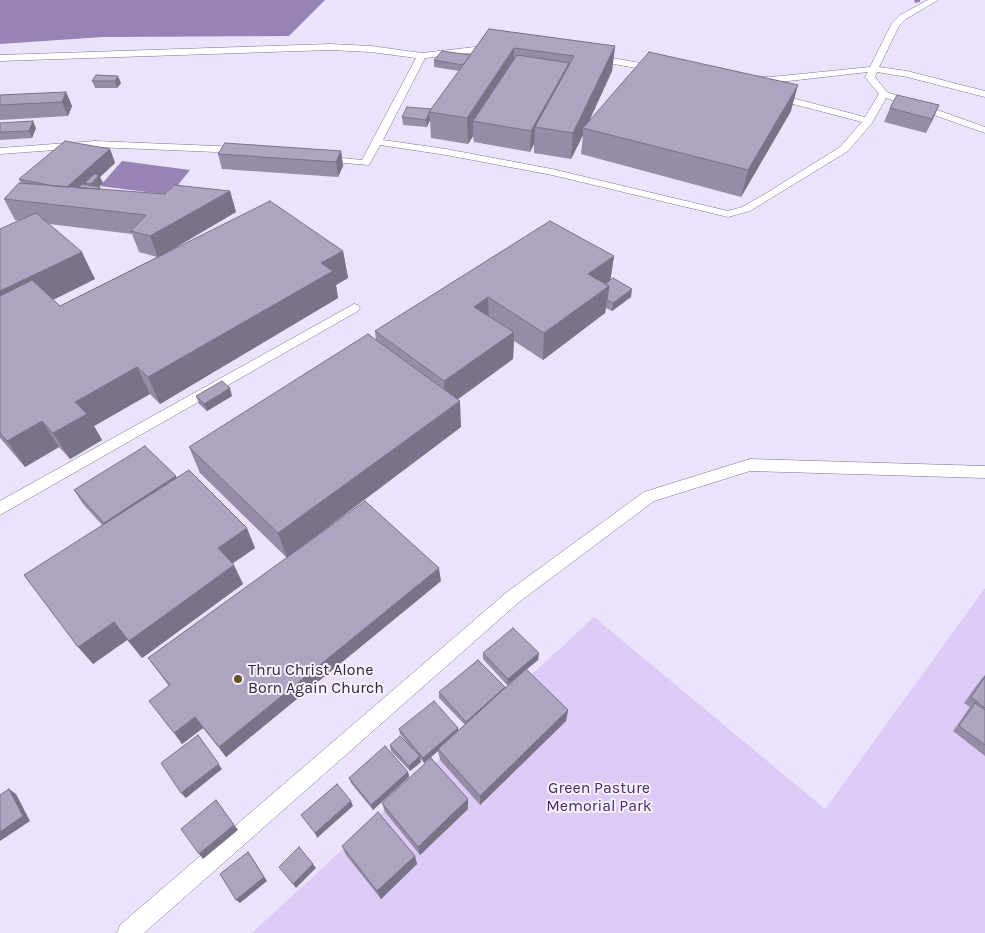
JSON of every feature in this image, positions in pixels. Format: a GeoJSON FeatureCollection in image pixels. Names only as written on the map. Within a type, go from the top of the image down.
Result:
{"type":"FeatureCollection","features":[{"type":"Feature","properties":{"kind":"lane"},"geometry":{"type":"LineString","coordinates":[[934,0],[902,17],[895,25],[870,77],[884,94],[985,130]]}},
{"type":"Feature","properties":{"kind":"lane"},"geometry":{"type":"LineString","coordinates":[[0,58],[330,47],[371,49],[422,56],[457,51],[506,48]]}},
{"type":"Feature","properties":{"kind":"lane"},"geometry":{"type":"LineString","coordinates":[[590,52],[669,67]]}},
{"type":"Feature","properties":{"kind":"lane"},"geometry":{"type":"LineString","coordinates":[[309,157],[365,164],[422,56]]}},
{"type":"Feature","properties":{"kind":"lane"},"geometry":{"type":"LineString","coordinates":[[744,77],[771,80],[874,69],[907,74],[985,94]]}},
{"type":"Feature","properties":{"kind":"lane"},"geometry":{"type":"LineString","coordinates":[[766,94],[868,121]]}},
{"type":"Feature","properties":{"kind":"lane"},"geometry":{"type":"LineString","coordinates":[[378,142],[446,152],[552,172],[728,214],[746,209],[844,149],[868,121],[884,94]]}},
{"type":"Feature","properties":{"kind":"lane"},"geometry":{"type":"LineString","coordinates":[[0,152],[96,144],[226,148],[254,151]]}},
{"type":"Feature","properties":{"kind":"lane"},"geometry":{"type":"LineString","coordinates":[[0,509],[354,308]]}},
{"type":"Feature","properties":{"kind":"lane"},"geometry":{"type":"LineString","coordinates":[[128,933],[513,597],[648,496],[750,465],[985,472]]}},
{"type":"Feature","properties":{"kind":"green space","name":"Green Pasture Memorial Park"},"geometry":{"type":"Polygon","coordinates":[[[985,588],[985,933],[252,933],[594,617],[825,809],[985,588]]]}},
{"type":"Feature","properties":{"kind":"shaded area"},"geometry":{"type":"Polygon","coordinates":[[[0,0],[325,0],[289,36],[103,37],[0,44],[0,0]]]}},
{"type":"Feature","properties":{"kind":"shaded area"},"geometry":{"type":"Polygon","coordinates":[[[122,161],[190,170],[170,195],[100,186],[122,161]]]}},
{"type":"Feature","properties":{"kind":"building"},"geometry":{"type":"Polygon","coordinates":[[[489,29],[615,46],[573,133],[535,127],[574,56],[514,48],[467,118],[429,112],[489,29]]]}},
{"type":"Feature","properties":{"kind":"building"},"geometry":{"type":"Polygon","coordinates":[[[442,51],[470,55],[463,65],[434,60],[442,51]]]}},
{"type":"Feature","properties":{"kind":"building"},"geometry":{"type":"Polygon","coordinates":[[[649,52],[798,85],[748,170],[583,128],[649,52]]]}},
{"type":"Feature","properties":{"kind":"building"},"geometry":{"type":"Polygon","coordinates":[[[517,55],[569,63],[531,131],[473,121],[517,55]]]}},
{"type":"Feature","properties":{"kind":"building"},"geometry":{"type":"Polygon","coordinates":[[[96,75],[118,76],[115,81],[92,81],[96,75]]]}},
{"type":"Feature","properties":{"kind":"building"},"geometry":{"type":"Polygon","coordinates":[[[66,92],[62,102],[0,105],[0,95],[66,92]]]}},
{"type":"Feature","properties":{"kind":"building"},"geometry":{"type":"Polygon","coordinates":[[[897,95],[939,105],[932,119],[890,108],[897,95]]]}},
{"type":"Feature","properties":{"kind":"building"},"geometry":{"type":"Polygon","coordinates":[[[407,107],[431,109],[426,120],[402,117],[407,107]]]}},
{"type":"Feature","properties":{"kind":"building"},"geometry":{"type":"Polygon","coordinates":[[[33,121],[29,131],[0,132],[0,123],[33,121]]]}},
{"type":"Feature","properties":{"kind":"building"},"geometry":{"type":"Polygon","coordinates":[[[65,141],[110,149],[67,187],[19,179],[65,141]]]}},
{"type":"Feature","properties":{"kind":"building"},"geometry":{"type":"Polygon","coordinates":[[[225,143],[341,151],[336,162],[218,154],[225,143]]]}},
{"type":"Feature","properties":{"kind":"building"},"geometry":{"type":"Polygon","coordinates":[[[94,174],[99,175],[91,184],[85,183],[94,174]]]}},
{"type":"Feature","properties":{"kind":"building"},"geometry":{"type":"Polygon","coordinates":[[[19,183],[165,194],[174,185],[230,191],[150,236],[131,231],[146,215],[4,199],[19,183]]]}},
{"type":"Feature","properties":{"kind":"building"},"geometry":{"type":"Polygon","coordinates":[[[82,184],[100,187],[98,189],[78,188],[82,184]]]}},
{"type":"Feature","properties":{"kind":"building"},"geometry":{"type":"Polygon","coordinates":[[[270,201],[343,251],[321,263],[333,271],[148,377],[137,367],[75,402],[87,414],[53,433],[42,421],[7,441],[0,433],[0,296],[32,280],[60,306],[270,201]]]}},
{"type":"Feature","properties":{"kind":"building"},"geometry":{"type":"Polygon","coordinates":[[[36,213],[82,252],[0,291],[0,229],[36,213]]]}},
{"type":"Feature","properties":{"kind":"building"},"geometry":{"type":"Polygon","coordinates":[[[550,221],[614,256],[588,274],[609,286],[544,333],[488,297],[474,307],[514,332],[444,381],[375,331],[550,221]]]}},
{"type":"Feature","properties":{"kind":"building"},"geometry":{"type":"Polygon","coordinates":[[[613,278],[632,289],[613,303],[607,300],[609,286],[605,284],[613,278]]]}},
{"type":"Feature","properties":{"kind":"building"},"geometry":{"type":"Polygon","coordinates":[[[368,334],[460,401],[278,533],[189,447],[368,334]]]}},
{"type":"Feature","properties":{"kind":"building"},"geometry":{"type":"Polygon","coordinates":[[[222,381],[230,388],[204,404],[196,396],[222,381]]]}},
{"type":"Feature","properties":{"kind":"building"},"geometry":{"type":"Polygon","coordinates":[[[145,446],[176,476],[104,523],[74,490],[145,446]]]}},
{"type":"Feature","properties":{"kind":"building"},"geometry":{"type":"Polygon","coordinates":[[[189,470],[247,528],[218,548],[234,565],[129,641],[114,622],[78,647],[24,575],[189,470]]]}},
{"type":"Feature","properties":{"kind":"building"},"geometry":{"type":"Polygon","coordinates":[[[365,501],[439,568],[219,747],[195,717],[174,733],[149,701],[170,685],[148,658],[365,501]]]}},
{"type":"Feature","properties":{"kind":"building"},"geometry":{"type":"Polygon","coordinates":[[[513,628],[539,653],[508,679],[483,653],[513,628]]]}},
{"type":"Feature","properties":{"kind":"building"},"geometry":{"type":"Polygon","coordinates":[[[478,660],[505,687],[466,722],[439,692],[478,660]]]}},
{"type":"Feature","properties":{"kind":"building"},"geometry":{"type":"Polygon","coordinates":[[[526,669],[568,710],[480,796],[438,749],[526,669]]]}},
{"type":"Feature","properties":{"kind":"building"},"geometry":{"type":"Polygon","coordinates":[[[985,677],[985,708],[971,697],[985,677]]]}},
{"type":"Feature","properties":{"kind":"building"},"geometry":{"type":"Polygon","coordinates":[[[434,701],[458,728],[423,758],[399,729],[434,701]]]}},
{"type":"Feature","properties":{"kind":"building"},"geometry":{"type":"Polygon","coordinates":[[[975,703],[985,710],[985,745],[959,726],[975,703]]]}},
{"type":"Feature","properties":{"kind":"building"},"geometry":{"type":"Polygon","coordinates":[[[198,735],[219,764],[181,793],[161,763],[198,735]]]}},
{"type":"Feature","properties":{"kind":"building"},"geometry":{"type":"Polygon","coordinates":[[[400,736],[420,756],[409,766],[390,745],[400,736]]]}},
{"type":"Feature","properties":{"kind":"building"},"geometry":{"type":"Polygon","coordinates":[[[385,746],[408,772],[371,805],[349,778],[385,746]]]}},
{"type":"Feature","properties":{"kind":"building"},"geometry":{"type":"Polygon","coordinates":[[[431,758],[468,799],[418,847],[382,803],[431,758]]]}},
{"type":"Feature","properties":{"kind":"building"},"geometry":{"type":"Polygon","coordinates":[[[337,784],[351,801],[315,833],[301,815],[337,784]]]}},
{"type":"Feature","properties":{"kind":"building"},"geometry":{"type":"Polygon","coordinates":[[[9,789],[23,816],[0,832],[0,795],[9,789]]]}},
{"type":"Feature","properties":{"kind":"building"},"geometry":{"type":"Polygon","coordinates":[[[216,800],[234,825],[199,854],[181,829],[216,800]]]}},
{"type":"Feature","properties":{"kind":"building"},"geometry":{"type":"Polygon","coordinates":[[[378,812],[415,856],[377,891],[342,846],[378,812]]]}},
{"type":"Feature","properties":{"kind":"building"},"geometry":{"type":"Polygon","coordinates":[[[299,847],[313,864],[293,884],[279,867],[299,847]]]}},
{"type":"Feature","properties":{"kind":"building"},"geometry":{"type":"Polygon","coordinates":[[[248,852],[264,877],[236,900],[220,874],[248,852]]]}},
{"type":"Feature","properties":{"kind":"place","name":"Thru Christ Alone Born Again Church"},"geometry":{"type":"Point","coordinates":[238,679]}}]}
